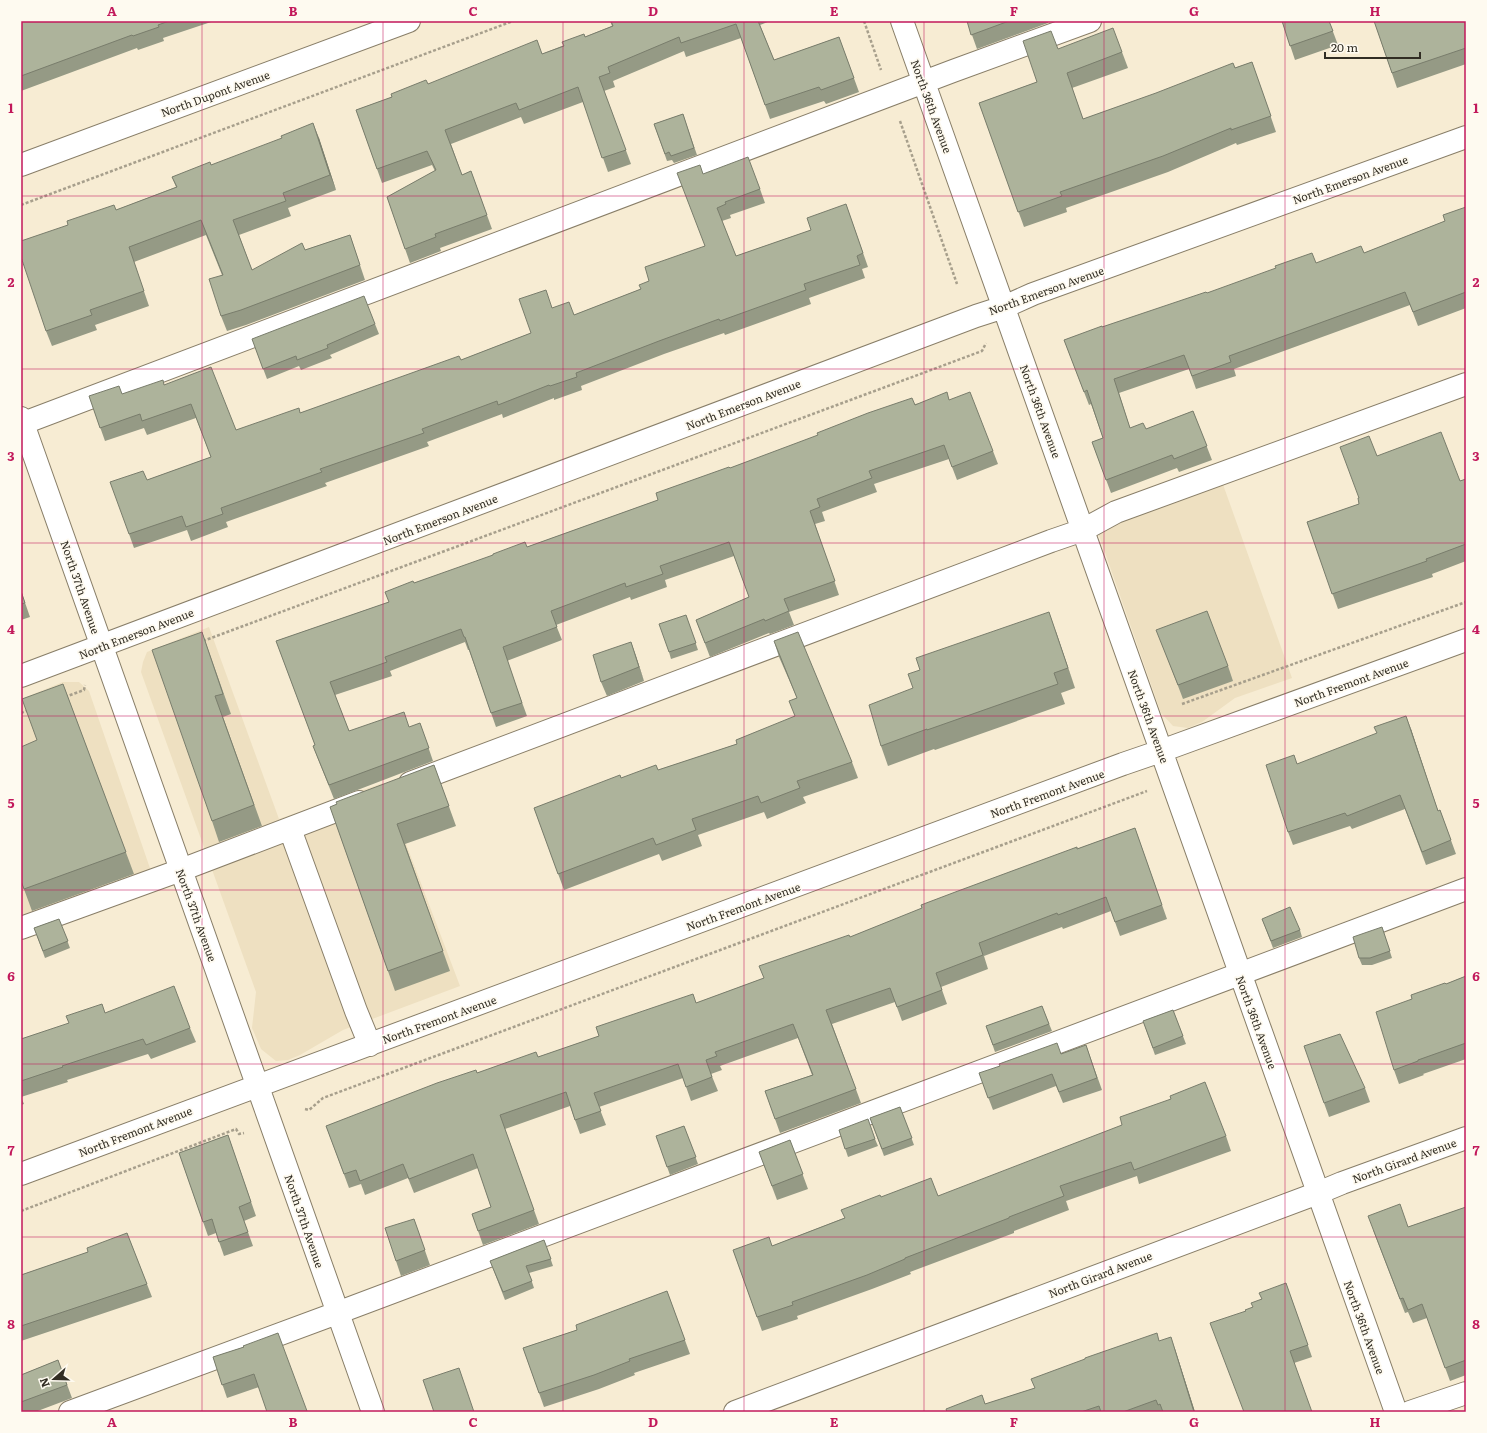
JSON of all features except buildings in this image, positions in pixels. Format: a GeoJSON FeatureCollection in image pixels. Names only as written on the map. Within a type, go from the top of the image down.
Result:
{"type":"FeatureCollection","features":[{"type":"Feature","properties":{"kind":"street","name":"North Dupont Avenue"},"geometry":{"type":"LineString","coordinates":[[21,165],[409,21]]}},
{"type":"Feature","properties":{"kind":"street","name":"North 36th Avenue"},"geometry":{"type":"LineString","coordinates":[[902,21],[1396,1412]]}},
{"type":"Feature","properties":{"kind":"street"},"geometry":{"type":"LineString","coordinates":[[22,422],[1090,21]]}},
{"type":"Feature","properties":{"kind":"street","name":"North Emerson Avenue"},"geometry":{"type":"LineString","coordinates":[[21,676],[976,316],[1004,308],[1033,294],[1466,137]]}},
{"type":"Feature","properties":{"kind":"street"},"geometry":{"type":"LineString","coordinates":[[21,928],[181,870],[1083,530],[1116,512],[1466,384]]}},
{"type":"Feature","properties":{"kind":"street","name":"North 37th Avenue"},"geometry":{"type":"LineString","coordinates":[[22,422],[373,1412]]}},
{"type":"Feature","properties":{"kind":"street","name":"North Fremont Avenue"},"geometry":{"type":"LineString","coordinates":[[21,1174],[1108,770],[1466,640]]}},
{"type":"Feature","properties":{"kind":"street"},"geometry":{"type":"LineString","coordinates":[[290,829],[356,1012],[370,1044]]}},
{"type":"Feature","properties":{"kind":"street"},"geometry":{"type":"LineString","coordinates":[[70,1412],[1466,889]]}},
{"type":"Feature","properties":{"kind":"street","name":"North Girard Avenue"},"geometry":{"type":"LineString","coordinates":[[735,1412],[1318,1193],[1342,1182],[1466,1138]]}},
{"type":"Feature","properties":{"kind":"street"},"geometry":{"type":"LineString","coordinates":[[1410,1412],[1466,1393]]}},
{"type":"Feature","properties":{"kind":"path"},"geometry":{"type":"LineString","coordinates":[[21,205],[513,21]]}},
{"type":"Feature","properties":{"kind":"path"},"geometry":{"type":"LineString","coordinates":[[864,21],[957,284]]}},
{"type":"Feature","properties":{"kind":"path"},"geometry":{"type":"LineString","coordinates":[[201,642],[982,351],[987,343]]}},
{"type":"Feature","properties":{"kind":"path"},"geometry":{"type":"LineString","coordinates":[[1182,704],[1466,602]]}},
{"type":"Feature","properties":{"kind":"path"},"geometry":{"type":"LineString","coordinates":[[63,698],[84,690],[85,682]]}},
{"type":"Feature","properties":{"kind":"path"},"geometry":{"type":"LineString","coordinates":[[21,713],[35,708]]}},
{"type":"Feature","properties":{"kind":"path"},"geometry":{"type":"LineString","coordinates":[[305,1109],[309,1110],[323,1098],[1148,791]]}},
{"type":"Feature","properties":{"kind":"path"},"geometry":{"type":"LineString","coordinates":[[21,1211],[236,1129],[239,1134],[250,1131]]}},
{"type":"Feature","properties":{"kind":"shaded area"},"geometry":{"type":"Polygon","coordinates":[[[1220,476],[1292,678],[1235,698],[1202,722],[1188,728],[1173,726],[1161,713],[1095,524],[1220,476]]]}},
{"type":"Feature","properties":{"kind":"shaded area"},"geometry":{"type":"Polygon","coordinates":[[[209,627],[279,819],[383,783],[460,986],[343,1030],[300,1055],[288,1060],[276,1061],[261,1049],[252,1028],[256,992],[141,672],[147,652],[209,627]]]}},
{"type":"Feature","properties":{"kind":"shaded area"},"geometry":{"type":"Polygon","coordinates":[[[63,682],[79,682],[89,691],[152,874],[21,918],[21,699],[63,682]]]}}]}
